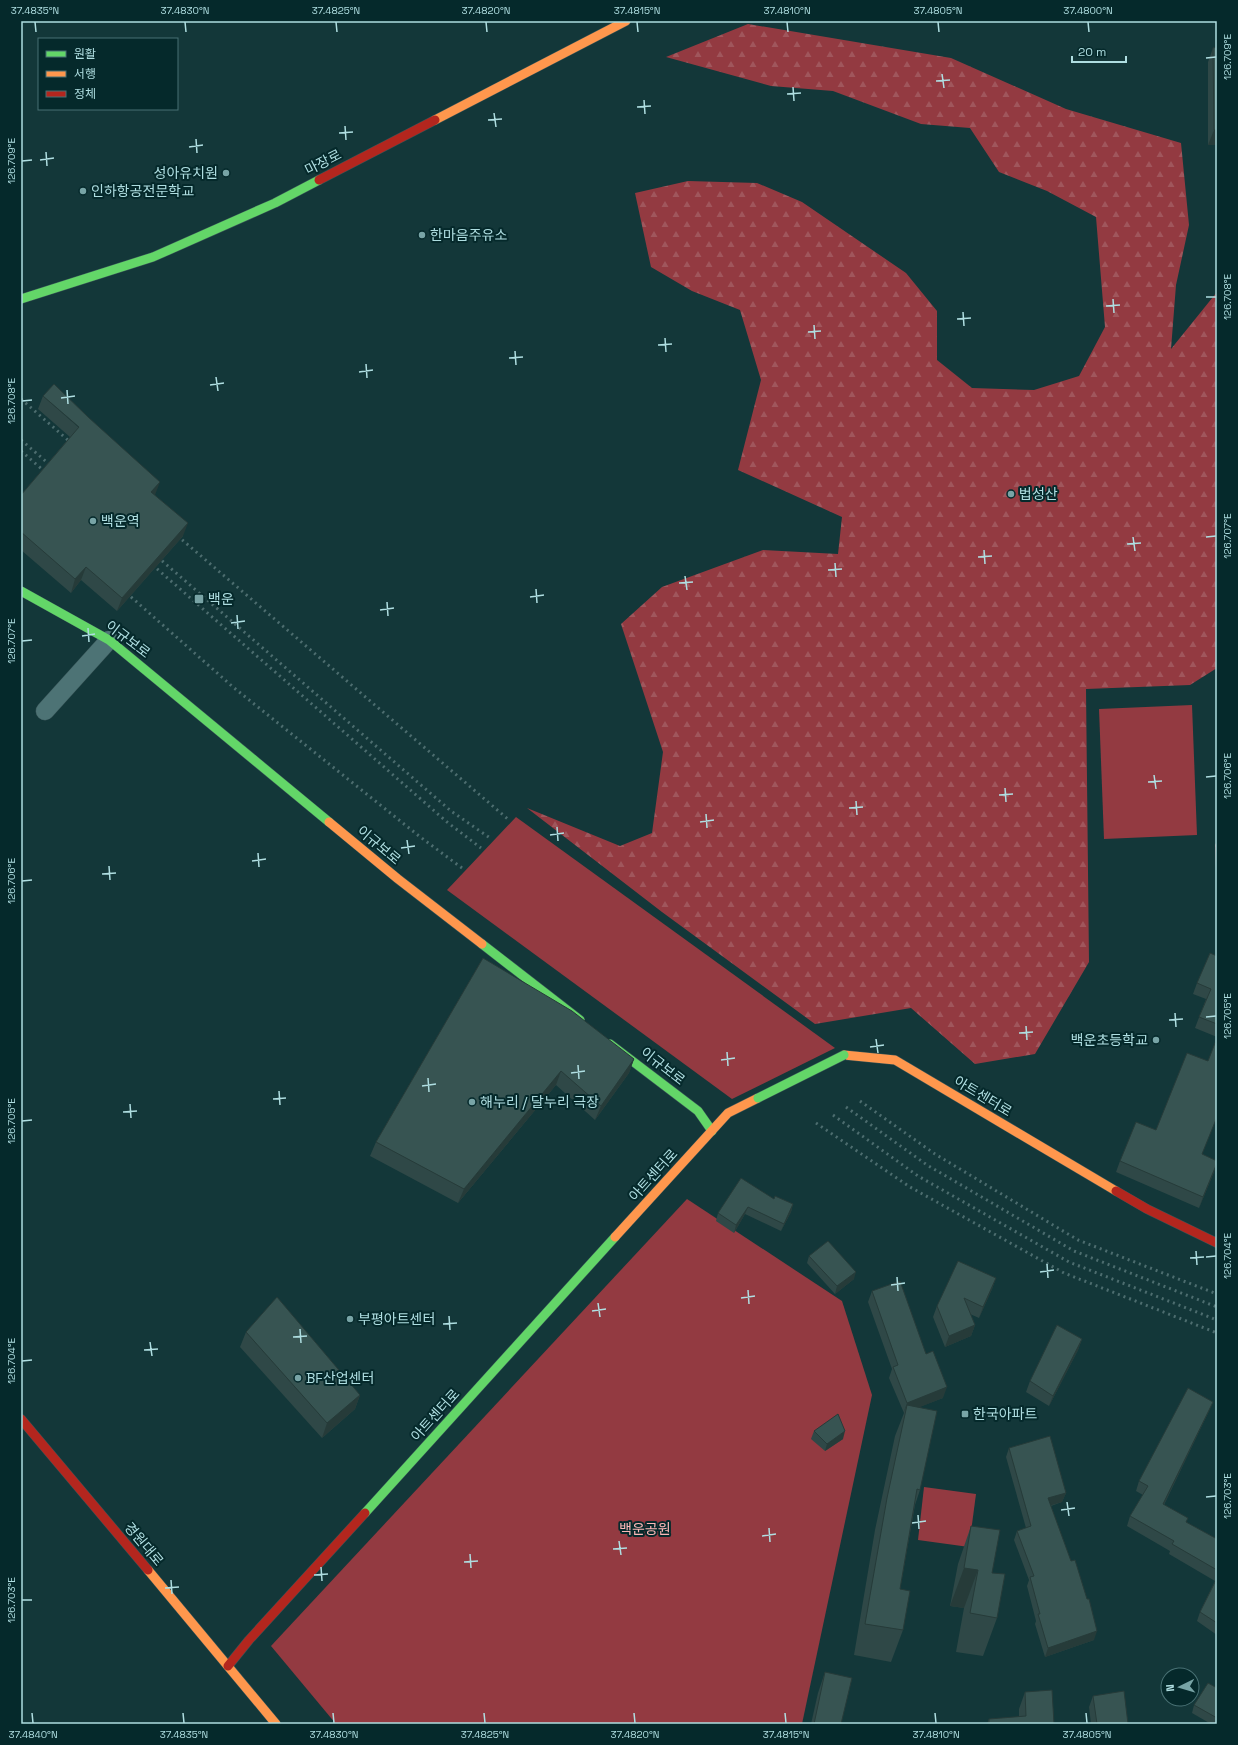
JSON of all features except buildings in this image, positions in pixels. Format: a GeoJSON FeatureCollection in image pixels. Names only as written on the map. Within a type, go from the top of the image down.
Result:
{"type":"FeatureCollection","features":[{"type":"Feature","properties":{"kind":"street","name":"마장로"},"geometry":{"type":"LineString","coordinates":[[21,299],[153,257],[275,203],[626,21]]}},
{"type":"Feature","properties":{"kind":"street","name":"이규보로"},"geometry":{"type":"LineString","coordinates":[[21,591],[109,640],[398,879],[587,1025]]}},
{"type":"Feature","properties":{"kind":"street"},"geometry":{"type":"LineString","coordinates":[[45,711],[109,640]]}},
{"type":"Feature","properties":{"kind":"street","name":"이규보로"},"geometry":{"type":"LineString","coordinates":[[605,1040],[698,1111],[712,1131]]}},
{"type":"Feature","properties":{"kind":"street","name":"아트센터로"},"geometry":{"type":"LineString","coordinates":[[228,1666],[249,1640],[728,1113],[844,1055],[895,1060],[1147,1209],[1217,1243]]}},
{"type":"Feature","properties":{"kind":"street","name":"경원대로"},"geometry":{"type":"LineString","coordinates":[[21,1419],[276,1724]]}},
{"type":"Feature","properties":{"kind":"green space"},"geometry":{"type":"Polygon","coordinates":[[[748,24],[951,58],[1066,109],[1181,143],[1189,225],[1176,285],[1171,349],[1217,292],[1217,668],[1190,685],[1086,689],[1089,962],[1035,1054],[975,1064],[911,1008],[815,1024],[662,912],[527,808],[620,846],[652,833],[663,752],[621,624],[662,587],[763,550],[838,554],[842,517],[738,470],[761,380],[740,310],[692,291],[651,267],[635,193],[688,181],[757,183],[802,202],[906,273],[937,311],[937,360],[972,388],[1034,390],[1079,376],[1105,327],[1096,217],[1047,191],[999,172],[970,128],[921,124],[833,91],[771,86],[666,57],[748,24]]]}},
{"type":"Feature","properties":{"kind":"green space"},"geometry":{"type":"Polygon","coordinates":[[[1192,705],[1197,835],[1104,839],[1099,709],[1192,705]]]}},
{"type":"Feature","properties":{"kind":"green space"},"geometry":{"type":"Polygon","coordinates":[[[516,817],[835,1048],[732,1099],[447,890],[516,817]]]}},
{"type":"Feature","properties":{"kind":"green space"},"geometry":{"type":"Polygon","coordinates":[[[1217,841],[1217,891],[1215,845],[1217,841]]]}},
{"type":"Feature","properties":{"kind":"green space","name":"백운공원"},"geometry":{"type":"Polygon","coordinates":[[[687,1199],[842,1301],[872,1395],[802,1724],[336,1724],[271,1646],[687,1199]]]}},
{"type":"Feature","properties":{"kind":"green space"},"geometry":{"type":"Polygon","coordinates":[[[924,1487],[976,1494],[969,1547],[918,1540],[924,1487]]]}},
{"type":"Feature","properties":{"kind":"railway"},"geometry":{"type":"LineString","coordinates":[[21,399],[77,448]]}},
{"type":"Feature","properties":{"kind":"railway"},"geometry":{"type":"LineString","coordinates":[[21,440],[56,470]]}},
{"type":"Feature","properties":{"kind":"railway"},"geometry":{"type":"LineString","coordinates":[[21,451],[51,477]]}},
{"type":"Feature","properties":{"kind":"railway"},"geometry":{"type":"LineString","coordinates":[[173,532],[509,820]]}},
{"type":"Feature","properties":{"kind":"railway"},"geometry":{"type":"LineString","coordinates":[[153,553],[451,811],[490,838]]}},
{"type":"Feature","properties":{"kind":"railway"},"geometry":{"type":"LineString","coordinates":[[148,561],[447,822],[481,848]]}},
{"type":"Feature","properties":{"kind":"railway"},"geometry":{"type":"LineString","coordinates":[[122,589],[233,687],[419,836],[462,868]]}},
{"type":"Feature","properties":{"kind":"railway"},"geometry":{"type":"LineString","coordinates":[[860,1101],[935,1154],[1078,1240],[1217,1294]]}},
{"type":"Feature","properties":{"kind":"railway"},"geometry":{"type":"LineString","coordinates":[[846,1107],[927,1165],[1074,1251],[1217,1307]]}},
{"type":"Feature","properties":{"kind":"railway"},"geometry":{"type":"LineString","coordinates":[[833,1115],[918,1176],[1069,1262],[1217,1320]]}},
{"type":"Feature","properties":{"kind":"railway"},"geometry":{"type":"LineString","coordinates":[[816,1123],[910,1187],[1064,1273],[1217,1333]]}},
{"type":"Feature","properties":{"kind":"traffic: fast"},"geometry":{"type":"LineString","coordinates":[[21,299],[153,257],[275,203],[319,180]]}},
{"type":"Feature","properties":{"kind":"traffic: fast"},"geometry":{"type":"LineString","coordinates":[[21,591],[109,640],[329,822]]}},
{"type":"Feature","properties":{"kind":"traffic: fast"},"geometry":{"type":"LineString","coordinates":[[482,944],[580,1020]]}},
{"type":"Feature","properties":{"kind":"traffic: fast"},"geometry":{"type":"LineString","coordinates":[[610,1044],[698,1111],[712,1131]]}},
{"type":"Feature","properties":{"kind":"traffic: fast"},"geometry":{"type":"LineString","coordinates":[[758,1098],[844,1055]]}},
{"type":"Feature","properties":{"kind":"traffic: fast"},"geometry":{"type":"LineString","coordinates":[[365,1513],[615,1237]]}},
{"type":"Feature","properties":{"kind":"traffic: slow"},"geometry":{"type":"LineString","coordinates":[[435,120],[626,21]]}},
{"type":"Feature","properties":{"kind":"traffic: slow"},"geometry":{"type":"LineString","coordinates":[[329,822],[398,879],[482,944]]}},
{"type":"Feature","properties":{"kind":"traffic: slow"},"geometry":{"type":"LineString","coordinates":[[844,1055],[895,1060],[1116,1191]]}},
{"type":"Feature","properties":{"kind":"traffic: slow"},"geometry":{"type":"LineString","coordinates":[[615,1237],[728,1113],[758,1098]]}},
{"type":"Feature","properties":{"kind":"traffic: slow"},"geometry":{"type":"LineString","coordinates":[[148,1570],[276,1724]]}},
{"type":"Feature","properties":{"kind":"traffic: jam"},"geometry":{"type":"LineString","coordinates":[[319,180],[435,120]]}},
{"type":"Feature","properties":{"kind":"traffic: jam"},"geometry":{"type":"LineString","coordinates":[[1116,1191],[1147,1209],[1217,1243]]}},
{"type":"Feature","properties":{"kind":"traffic: jam"},"geometry":{"type":"LineString","coordinates":[[21,1419],[148,1570]]}},
{"type":"Feature","properties":{"kind":"traffic: jam"},"geometry":{"type":"LineString","coordinates":[[228,1666],[249,1640],[365,1513]]}},
{"type":"Feature","properties":{"kind":"place","name":"성아유치원"},"geometry":{"type":"Point","coordinates":[226,173]}},
{"type":"Feature","properties":{"kind":"place","name":"인하항공전문학교"},"geometry":{"type":"Point","coordinates":[83,191]}},
{"type":"Feature","properties":{"kind":"place","name":"한마음주유소"},"geometry":{"type":"Point","coordinates":[422,235]}},
{"type":"Feature","properties":{"kind":"place","name":"법성산"},"geometry":{"type":"Point","coordinates":[1011,494]}},
{"type":"Feature","properties":{"kind":"place","name":"백운역"},"geometry":{"type":"Point","coordinates":[93,521]}},
{"type":"Feature","properties":{"kind":"place","name":"백운"},"geometry":{"type":"Point","coordinates":[199,599]}},
{"type":"Feature","properties":{"kind":"place","name":"백운초등학교"},"geometry":{"type":"Point","coordinates":[1156,1040]}},
{"type":"Feature","properties":{"kind":"place","name":"해누리 / 달누리 극장"},"geometry":{"type":"Point","coordinates":[472,1102]}},
{"type":"Feature","properties":{"kind":"place","name":"부평아트센터"},"geometry":{"type":"Point","coordinates":[350,1319]}},
{"type":"Feature","properties":{"kind":"place","name":"BF산업센터"},"geometry":{"type":"Point","coordinates":[298,1378]}},
{"type":"Feature","properties":{"kind":"place","name":"한국아파트"},"geometry":{"type":"Point","coordinates":[965,1414]}}]}
